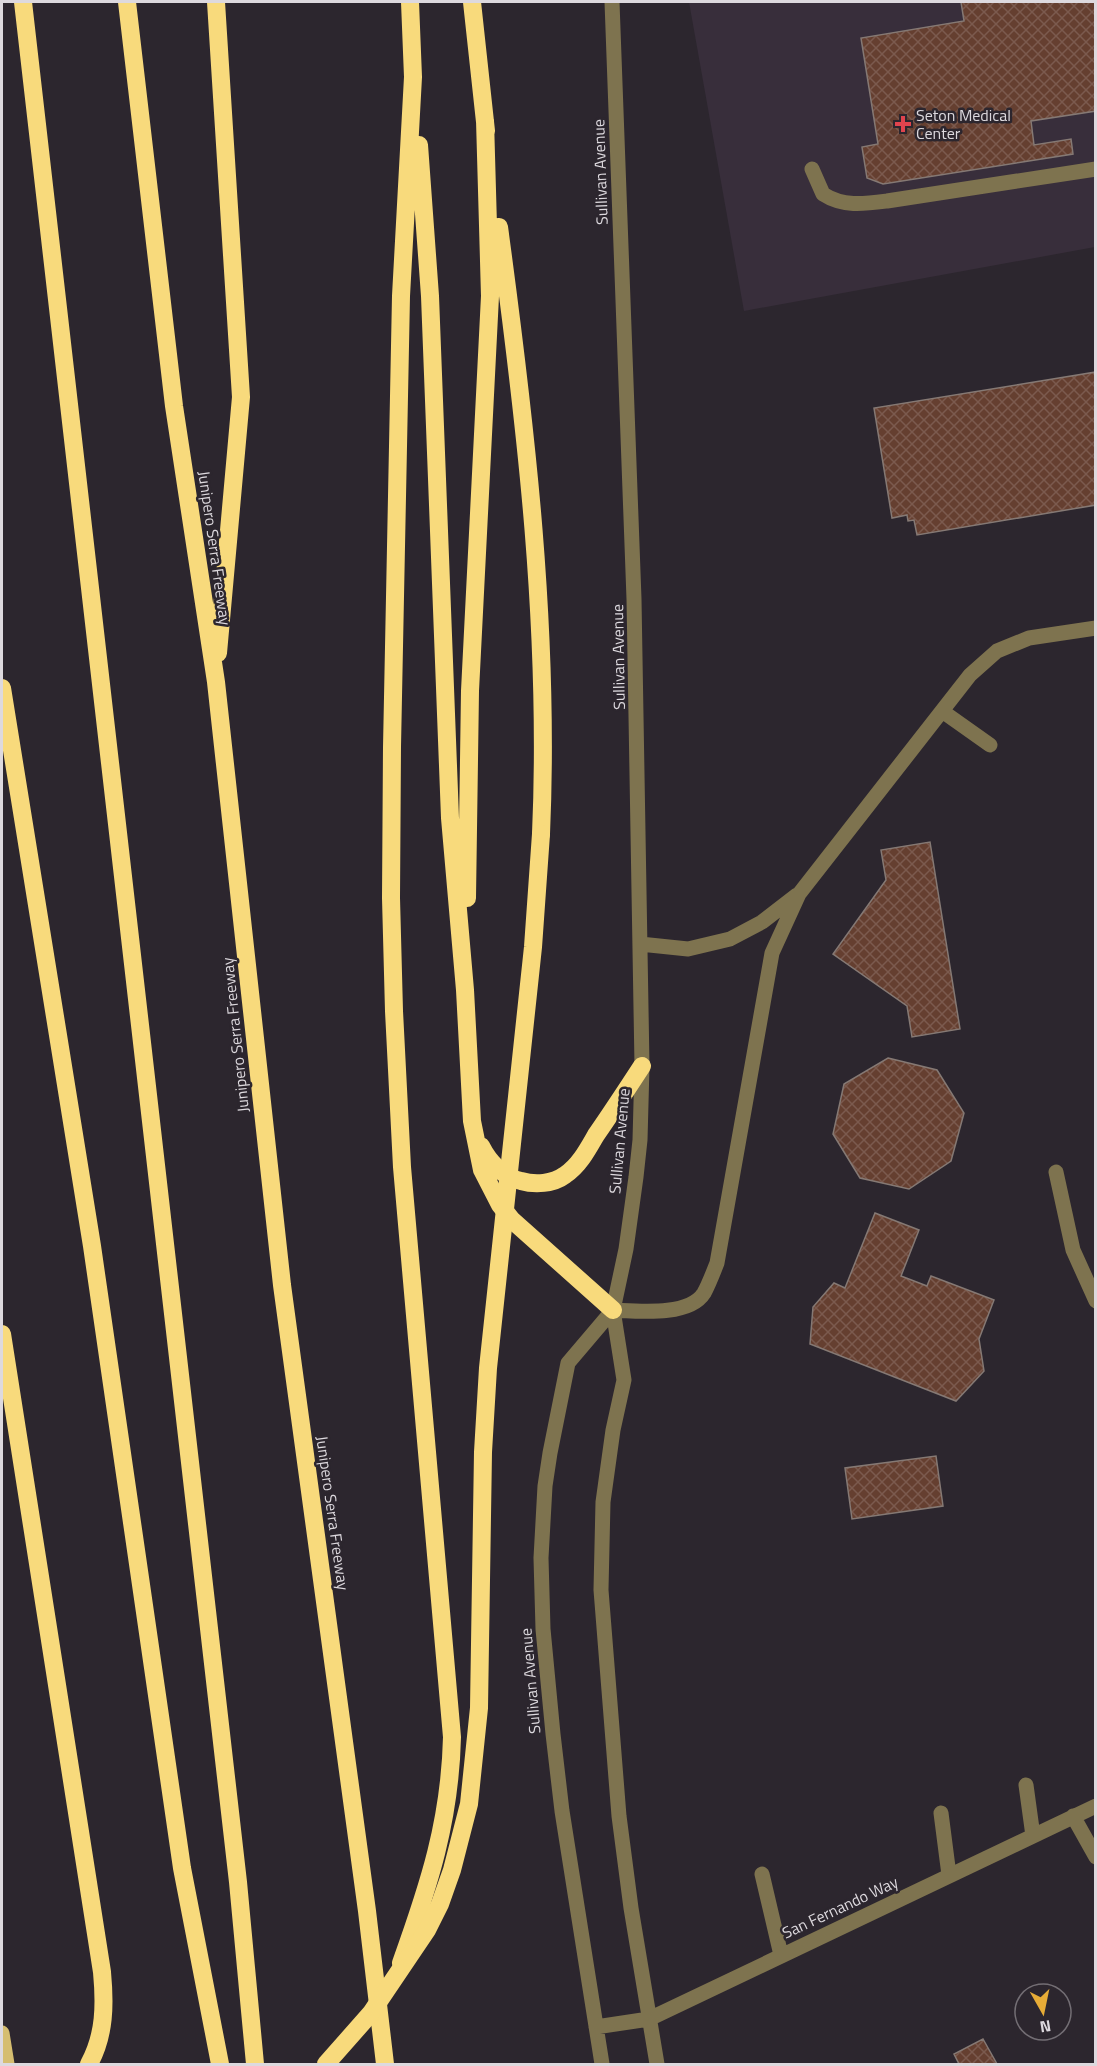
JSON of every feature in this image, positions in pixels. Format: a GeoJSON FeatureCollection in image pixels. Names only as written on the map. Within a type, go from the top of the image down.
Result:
{"type":"FeatureCollection","features":[{"type":"Feature","properties":{"kind":"highway"},"geometry":{"type":"LineString","coordinates":[[23,2],[236,1870],[255,2064]]}},
{"type":"Feature","properties":{"kind":"highway","name":"Junipero Serra Freeway"},"geometry":{"type":"LineString","coordinates":[[127,2],[174,406],[216,682],[282,1285],[367,1911],[385,2064]]}},
{"type":"Feature","properties":{"kind":"highway"},"geometry":{"type":"LineString","coordinates":[[216,2],[241,397],[216,682]]}},
{"type":"Feature","properties":{"kind":"highway"},"geometry":{"type":"LineString","coordinates":[[410,2],[413,77],[430,307],[450,818],[465,990],[472,1121],[482,1170],[500,1205],[512,1220],[613,1310]]}},
{"type":"Feature","properties":{"kind":"highway"},"geometry":{"type":"LineString","coordinates":[[326,2064],[359,2029],[417,1946],[440,1904],[462,1838],[473,1773],[479,1708],[482,1474],[487,1378],[533,947],[541,834],[542,684],[535,559],[513,335],[472,2]]}},
{"type":"Feature","properties":{"kind":"highway"},"geometry":{"type":"LineString","coordinates":[[396,1976],[437,1854],[448,1801],[452,1737],[399,1118],[391,898],[401,296],[413,77]]}},
{"type":"Feature","properties":{"kind":"highway"},"geometry":{"type":"LineString","coordinates":[[465,990],[470,701],[490,296],[485,120]]}},
{"type":"Feature","properties":{"kind":"highway"},"geometry":{"type":"LineString","coordinates":[[2,688],[92,1246],[182,1868],[220,2064]]}},
{"type":"Feature","properties":{"kind":"highway"},"geometry":{"type":"LineString","coordinates":[[472,1121],[485,1154],[503,1174],[517,1181],[532,1184],[555,1180],[565,1176],[580,1160],[642,1066]]}},
{"type":"Feature","properties":{"kind":"highway"},"geometry":{"type":"LineString","coordinates":[[2,1334],[102,1972],[104,2002],[102,2026],[96,2050],[89,2064]]}},
{"type":"Feature","properties":{"kind":"main road"},"geometry":{"type":"LineString","coordinates":[[2,2032],[7,2064]]}},
{"type":"Feature","properties":{"kind":"street","name":"Sullivan Avenue"},"geometry":{"type":"LineString","coordinates":[[612,2],[634,599],[642,1066],[640,1140],[636,1177],[626,1249],[613,1310],[624,1380],[613,1430],[603,1502],[601,1590],[619,1816],[631,1908],[657,2064]]}},
{"type":"Feature","properties":{"kind":"street"},"geometry":{"type":"LineString","coordinates":[[812,169],[823,194],[842,203],[854,204],[1095,169]]}},
{"type":"Feature","properties":{"kind":"street"},"geometry":{"type":"LineString","coordinates":[[613,1310],[653,1312],[681,1309],[703,1296],[717,1263],[771,953],[799,894],[970,675],[997,651],[1029,638],[1095,627]]}},
{"type":"Feature","properties":{"kind":"street"},"geometry":{"type":"LineString","coordinates":[[942,711],[990,745]]}},
{"type":"Feature","properties":{"kind":"street"},"geometry":{"type":"LineString","coordinates":[[640,944],[688,949],[730,939],[762,922],[799,894]]}},
{"type":"Feature","properties":{"kind":"street"},"geometry":{"type":"LineString","coordinates":[[1056,1172],[1073,1250],[1095,1301]]}},
{"type":"Feature","properties":{"kind":"street","name":"Sullivan Avenue"},"geometry":{"type":"LineString","coordinates":[[602,2064],[562,1811],[543,1629],[541,1558],[545,1486],[568,1363],[613,1310]]}},
{"type":"Feature","properties":{"kind":"street"},"geometry":{"type":"LineString","coordinates":[[1026,1785],[1033,1836]]}},
{"type":"Feature","properties":{"kind":"street","name":"San Fernando Way"},"geometry":{"type":"LineString","coordinates":[[596,2027],[649,2019],[1095,1806]]}},
{"type":"Feature","properties":{"kind":"street"},"geometry":{"type":"LineString","coordinates":[[940,1813],[950,1875]]}},
{"type":"Feature","properties":{"kind":"street"},"geometry":{"type":"LineString","coordinates":[[1073,1816],[1095,1857]]}},
{"type":"Feature","properties":{"kind":"street"},"geometry":{"type":"LineString","coordinates":[[762,1874],[781,1955]]}},
{"type":"Feature","properties":{"kind":"shaded area","name":"Seton Medical Center"},"geometry":{"type":"Polygon","coordinates":[[[689,2],[1095,2],[1095,247],[744,311],[689,2]]]}},
{"type":"Feature","properties":{"kind":"building"},"geometry":{"type":"Polygon","coordinates":[[[961,2],[1096,2],[1096,111],[1031,121],[1034,145],[1071,139],[1073,154],[883,184],[867,178],[862,147],[878,144],[861,38],[964,21],[961,2]]]}},
{"type":"Feature","properties":{"kind":"building"},"geometry":{"type":"Polygon","coordinates":[[[1096,372],[1096,505],[917,535],[914,520],[908,521],[907,515],[892,518],[874,408],[1096,372]]]}},
{"type":"Feature","properties":{"kind":"building"},"geometry":{"type":"Polygon","coordinates":[[[930,842],[960,1029],[912,1037],[907,1006],[833,954],[886,880],[881,850],[930,842]]]}},
{"type":"Feature","properties":{"kind":"building"},"geometry":{"type":"Polygon","coordinates":[[[888,1058],[937,1070],[964,1113],[951,1161],[909,1189],[860,1178],[833,1134],[844,1084],[888,1058]]]}},
{"type":"Feature","properties":{"kind":"building"},"geometry":{"type":"Polygon","coordinates":[[[875,1213],[919,1230],[901,1276],[927,1286],[931,1276],[994,1300],[979,1339],[984,1371],[956,1401],[810,1344],[813,1307],[834,1283],[845,1288],[875,1213]]]}},
{"type":"Feature","properties":{"kind":"building"},"geometry":{"type":"Polygon","coordinates":[[[936,1456],[943,1506],[852,1519],[845,1468],[936,1456]]]}},
{"type":"Feature","properties":{"kind":"building"},"geometry":{"type":"Polygon","coordinates":[[[983,2039],[997,2064],[959,2064],[954,2054],[983,2039]]]}},
{"type":"Feature","properties":{"kind":"place","name":"Seton Medical Center"},"geometry":{"type":"Point","coordinates":[903,124]}}]}
